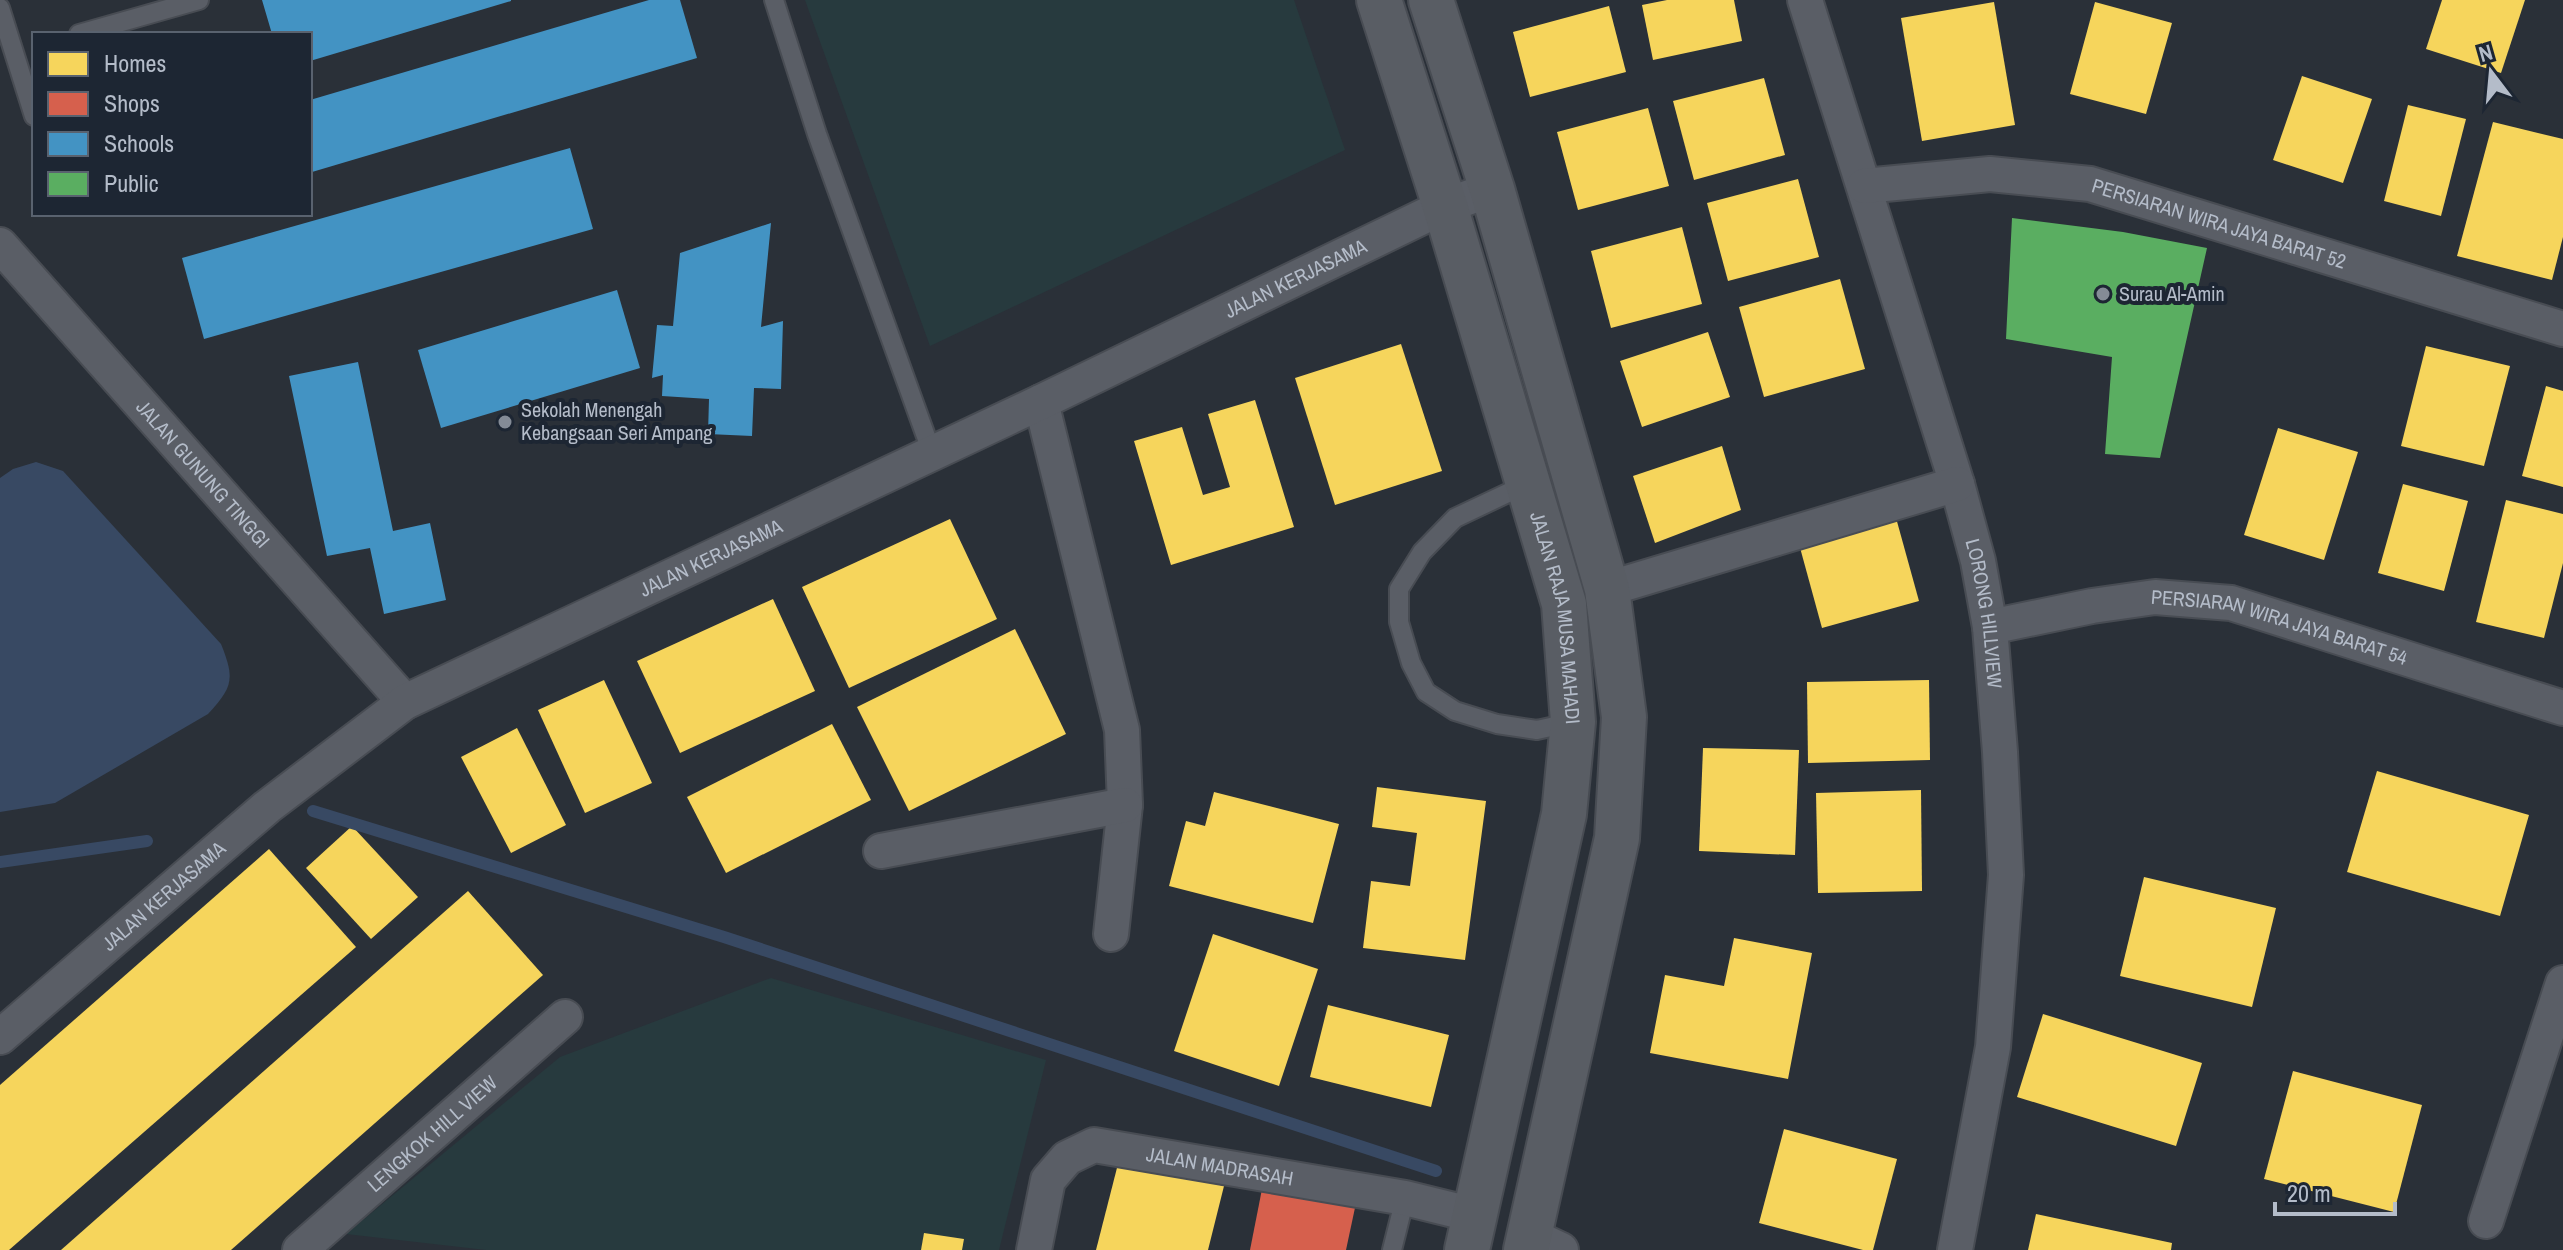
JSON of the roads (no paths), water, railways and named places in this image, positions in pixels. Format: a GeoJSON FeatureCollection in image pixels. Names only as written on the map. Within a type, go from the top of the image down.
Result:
{"type":"FeatureCollection","features":[{"type":"Feature","properties":{"kind":"main road","name":"JALAN RAJA MUSA MAHADI"},"geometry":{"type":"LineString","coordinates":[[1379,0],[1445,206],[1564,604],[1573,722],[1564,814],[1471,1232]]}},
{"type":"Feature","properties":{"kind":"main road"},"geometry":{"type":"LineString","coordinates":[[1431,0],[1492,189],[1607,589],[1624,717],[1617,838],[1539,1245]]}},
{"type":"Feature","properties":{"kind":"street","name":"LORONG HILLVIEW"},"geometry":{"type":"LineString","coordinates":[[1805,0],[1957,484],[1978,561],[1990,627],[2006,875],[1993,1047],[1955,1250]]}},
{"type":"Feature","properties":{"kind":"street","name":"PERSIARAN WIRA JAYA BARAT 52"},"geometry":{"type":"LineString","coordinates":[[1864,186],[1990,174],[2090,184],[2563,329]]}},
{"type":"Feature","properties":{"kind":"street","name":"JALAN KERJASAMA"},"geometry":{"type":"LineString","coordinates":[[0,1037],[267,807],[405,702],[1041,402],[1445,206],[1492,189]]}},
{"type":"Feature","properties":{"kind":"street","name":"JALAN GUNUNG TINGGI"},"geometry":{"type":"LineString","coordinates":[[0,245],[405,702]]}},
{"type":"Feature","properties":{"kind":"street"},"geometry":{"type":"LineString","coordinates":[[1041,402],[1122,730],[1125,805],[1111,934]]}},
{"type":"Feature","properties":{"kind":"street"},"geometry":{"type":"LineString","coordinates":[[1607,589],[1957,484]]}},
{"type":"Feature","properties":{"kind":"street","name":"PERSIARAN WIRA JAYA BARAT 54"},"geometry":{"type":"LineString","coordinates":[[1990,627],[2092,606],[2155,597],[2231,603],[2563,708]]}},
{"type":"Feature","properties":{"kind":"street"},"geometry":{"type":"LineString","coordinates":[[881,851],[1125,805]]}},
{"type":"Feature","properties":{"kind":"street"},"geometry":{"type":"LineString","coordinates":[[2486,1221],[2563,983]]}},
{"type":"Feature","properties":{"kind":"street","name":"LENGKOK HILL VIEW"},"geometry":{"type":"LineString","coordinates":[[300,1250],[565,1017]]}},
{"type":"Feature","properties":{"kind":"street","name":"JALAN MADRASAH"},"geometry":{"type":"LineString","coordinates":[[1034,1250],[1048,1180],[1067,1158],[1094,1145],[1405,1198],[1471,1232]]}},
{"type":"Feature","properties":{"kind":"lane"},"geometry":{"type":"LineString","coordinates":[[86,32],[199,0]]}},
{"type":"Feature","properties":{"kind":"lane"},"geometry":{"type":"LineString","coordinates":[[774,0],[817,134],[932,453]]}},
{"type":"Feature","properties":{"kind":"lane"},"geometry":{"type":"LineString","coordinates":[[0,8],[25,50],[32,101]]}},
{"type":"Feature","properties":{"kind":"lane"},"geometry":{"type":"LineString","coordinates":[[1529,483],[1455,518],[1422,552],[1399,589],[1399,622],[1411,663],[1426,692],[1455,711],[1497,724],[1537,730],[1573,722]]}},
{"type":"Feature","properties":{"kind":"lane"},"geometry":{"type":"LineString","coordinates":[[1392,1250],[1405,1198]]}},
{"type":"Feature","properties":{"kind":"water"},"geometry":{"type":"Polygon","coordinates":[[[36,462],[63,471],[221,644],[230,674],[223,697],[208,714],[55,803],[0,812],[0,478],[13,469],[36,462]]]}},
{"type":"Feature","properties":{"kind":"waterway"},"geometry":{"type":"LineString","coordinates":[[313,811],[724,937],[1436,1171]]}},
{"type":"Feature","properties":{"kind":"waterway"},"geometry":{"type":"LineString","coordinates":[[0,862],[147,841]]}},
{"type":"Feature","properties":{"kind":"place","name":"Surau Al-Amin"},"geometry":{"type":"Point","coordinates":[2103,294]}},
{"type":"Feature","properties":{"kind":"place","name":"Sekolah Menengah Kebangsaan Seri Ampang"},"geometry":{"type":"Point","coordinates":[505,422]}}]}
